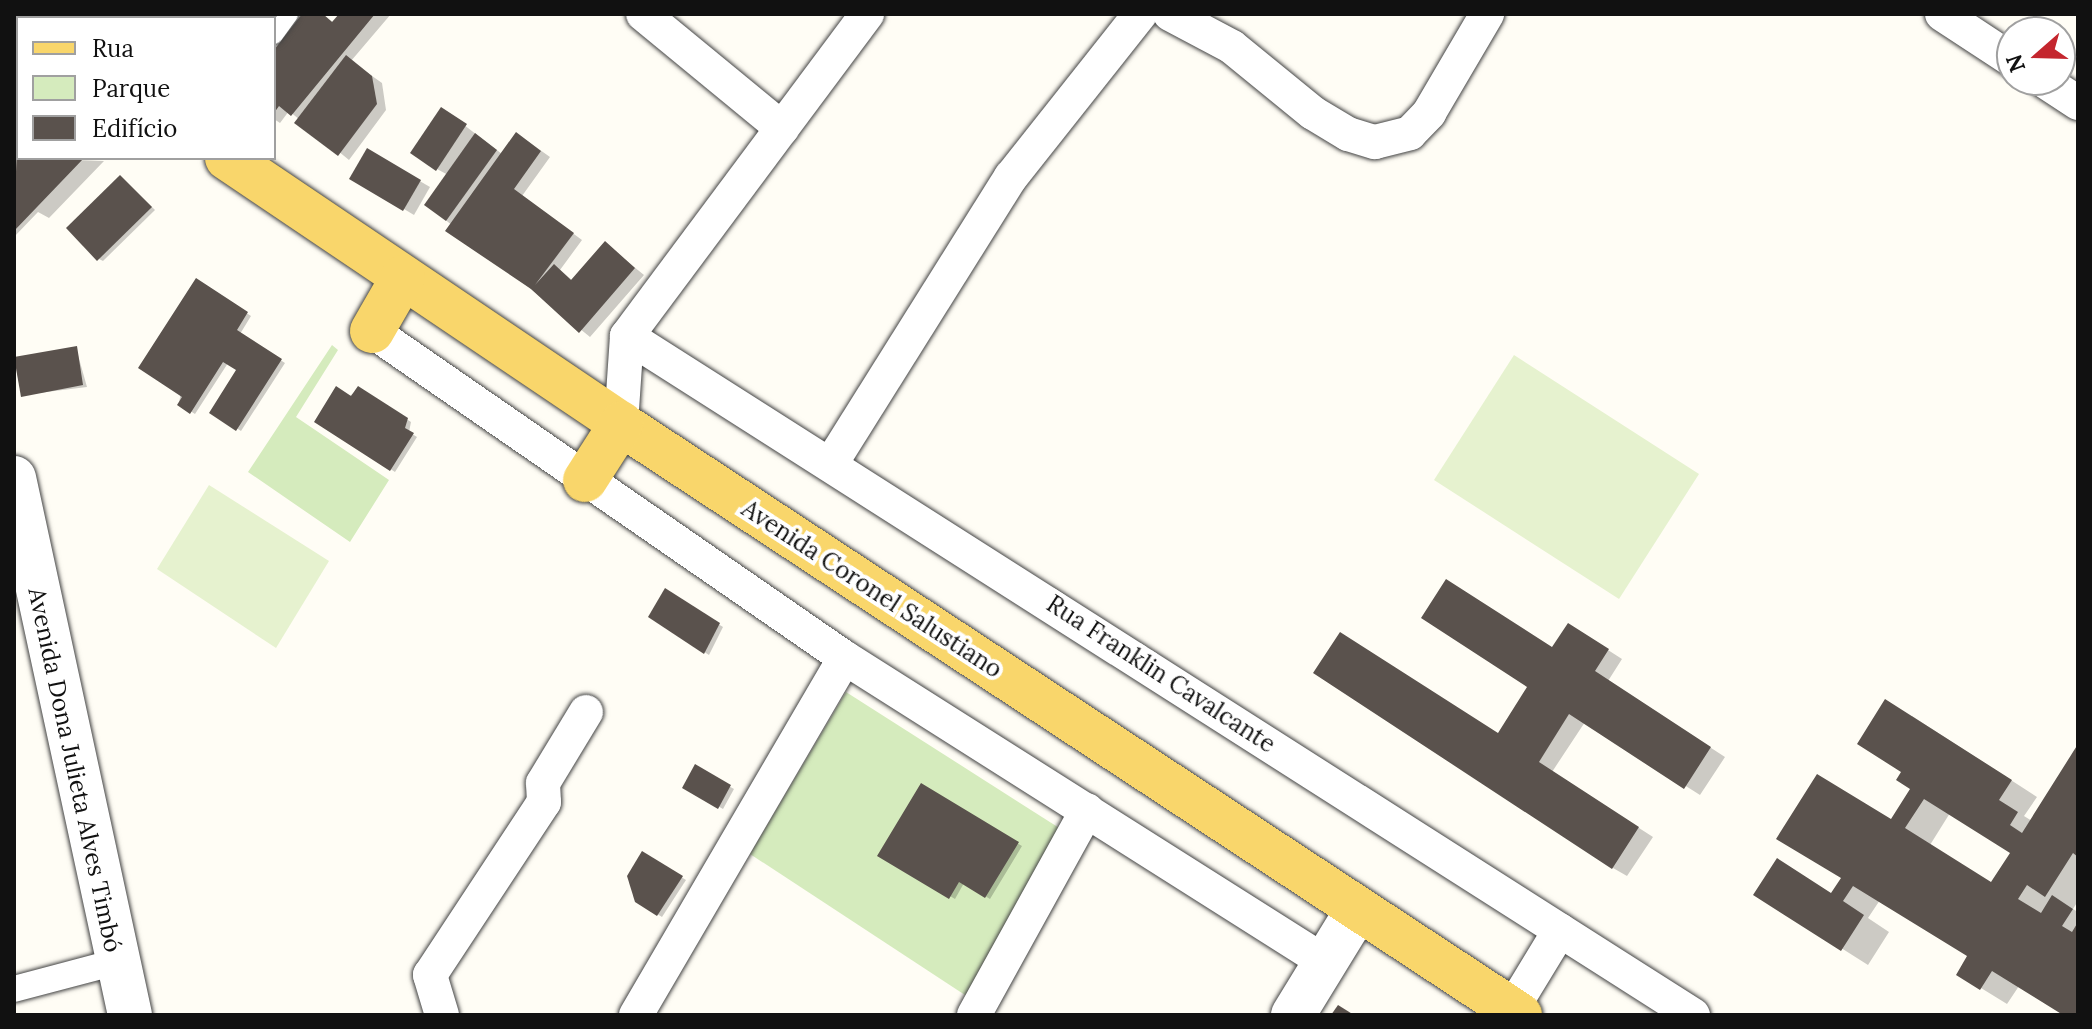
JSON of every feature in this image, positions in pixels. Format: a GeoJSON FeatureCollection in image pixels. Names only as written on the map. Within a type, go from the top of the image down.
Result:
{"type":"FeatureCollection","features":[{"type":"Feature","properties":{"kind":"main road","name":"Avenida Coronel Salustiano"},"geometry":{"type":"LineString","coordinates":[[230,160],[621,424],[1516,1012]]}},
{"type":"Feature","properties":{"kind":"main road"},"geometry":{"type":"LineString","coordinates":[[372,331],[403,277]]}},
{"type":"Feature","properties":{"kind":"main road"},"geometry":{"type":"LineString","coordinates":[[585,480],[621,424]]}},
{"type":"Feature","properties":{"kind":"street"},"geometry":{"type":"LineString","coordinates":[[643,14],[782,128]]}},
{"type":"Feature","properties":{"kind":"street"},"geometry":{"type":"LineString","coordinates":[[621,424],[627,336],[867,14]]}},
{"type":"Feature","properties":{"kind":"street"},"geometry":{"type":"LineString","coordinates":[[832,462],[1011,177],[1140,14]]}},
{"type":"Feature","properties":{"kind":"street"},"geometry":{"type":"LineString","coordinates":[[1170,14],[1232,47],[1313,113],[1348,134],[1375,142],[1410,133],[1429,113],[1487,14]]}},
{"type":"Feature","properties":{"kind":"street"},"geometry":{"type":"LineString","coordinates":[[1942,14],[1996,49]]}},
{"type":"Feature","properties":{"kind":"street"},"geometry":{"type":"LineString","coordinates":[[372,331],[845,658],[1325,962]]}},
{"type":"Feature","properties":{"kind":"street","name":"Rua Franklin Cavalcante"},"geometry":{"type":"LineString","coordinates":[[627,336],[832,462],[1693,1015]]}},
{"type":"Feature","properties":{"kind":"street","name":"Avenida Dona Julieta Alves Timbó"},"geometry":{"type":"LineString","coordinates":[[14,478],[116,962],[130,1015]]}},
{"type":"Feature","properties":{"kind":"street"},"geometry":{"type":"LineString","coordinates":[[636,1015],[845,658]]}},
{"type":"Feature","properties":{"kind":"street"},"geometry":{"type":"LineString","coordinates":[[442,1015],[430,975],[544,802],[543,783],[586,712]]}},
{"type":"Feature","properties":{"kind":"street"},"geometry":{"type":"LineString","coordinates":[[974,1015],[1087,810]]}},
{"type":"Feature","properties":{"kind":"street"},"geometry":{"type":"LineString","coordinates":[[1293,1015],[1358,909]]}},
{"type":"Feature","properties":{"kind":"street"},"geometry":{"type":"LineString","coordinates":[[1516,1012],[1560,930]]}},
{"type":"Feature","properties":{"kind":"street"},"geometry":{"type":"LineString","coordinates":[[14,989],[116,962]]}},
{"type":"Feature","properties":{"kind":"lane"},"geometry":{"type":"LineString","coordinates":[[276,32],[289,14]]}},
{"type":"Feature","properties":{"kind":"green space"},"geometry":{"type":"Polygon","coordinates":[[[332,345],[338,350],[296,417],[389,480],[350,542],[248,472],[332,345]]]}},
{"type":"Feature","properties":{"kind":"green space"},"geometry":{"type":"Polygon","coordinates":[[[1514,355],[1699,474],[1619,599],[1434,480],[1514,355]]]}},
{"type":"Feature","properties":{"kind":"green space"},"geometry":{"type":"Polygon","coordinates":[[[209,485],[329,561],[276,648],[157,569],[209,485]]]}},
{"type":"Feature","properties":{"kind":"green space"},"geometry":{"type":"Polygon","coordinates":[[[846,692],[1064,831],[968,997],[750,854],[846,692]]]}},
{"type":"Feature","properties":{"kind":"building"},"geometry":{"type":"Polygon","coordinates":[[[112,14],[282,14],[276,22],[276,16],[112,14]]]}},
{"type":"Feature","properties":{"kind":"building"},"geometry":{"type":"Polygon","coordinates":[[[302,14],[323,14],[332,22],[339,14],[375,14],[291,116],[279,106],[276,110],[276,47],[302,14]]]}},
{"type":"Feature","properties":{"kind":"building"},"geometry":{"type":"Polygon","coordinates":[[[346,55],[372,76],[377,104],[338,156],[294,123],[346,55]]]}},
{"type":"Feature","properties":{"kind":"building"},"geometry":{"type":"Polygon","coordinates":[[[441,107],[467,124],[436,171],[410,153],[441,107]]]}},
{"type":"Feature","properties":{"kind":"building"},"geometry":{"type":"Polygon","coordinates":[[[516,132],[541,151],[514,189],[574,233],[535,285],[554,264],[571,280],[605,241],[635,268],[579,333],[531,289],[445,231],[516,132]]]}},
{"type":"Feature","properties":{"kind":"building"},"geometry":{"type":"Polygon","coordinates":[[[475,133],[497,150],[446,221],[424,205],[475,133]]]}},
{"type":"Feature","properties":{"kind":"building"},"geometry":{"type":"Polygon","coordinates":[[[367,148],[421,180],[403,211],[349,179],[367,148]]]}},
{"type":"Feature","properties":{"kind":"building"},"geometry":{"type":"Polygon","coordinates":[[[16,160],[82,160],[14,231],[16,160]]]}},
{"type":"Feature","properties":{"kind":"building"},"geometry":{"type":"Polygon","coordinates":[[[120,175],[152,207],[97,261],[66,228],[120,175]]]}},
{"type":"Feature","properties":{"kind":"building"},"geometry":{"type":"Polygon","coordinates":[[[196,278],[248,312],[237,330],[282,359],[236,431],[209,413],[236,370],[223,362],[190,414],[177,405],[182,397],[138,368],[196,278]]]}},
{"type":"Feature","properties":{"kind":"building"},"geometry":{"type":"Polygon","coordinates":[[[77,346],[83,385],[21,397],[14,357],[77,346]]]}},
{"type":"Feature","properties":{"kind":"building"},"geometry":{"type":"Polygon","coordinates":[[[336,386],[351,396],[358,386],[408,418],[405,428],[414,433],[390,471],[314,422],[336,386]]]}},
{"type":"Feature","properties":{"kind":"building"},"geometry":{"type":"Polygon","coordinates":[[[1446,579],[1552,647],[1568,623],[1609,649],[1595,671],[1711,747],[1684,789],[1569,714],[1539,762],[1639,827],[1612,869],[1313,673],[1340,632],[1498,733],[1527,687],[1421,618],[1446,579]]]}},
{"type":"Feature","properties":{"kind":"building"},"geometry":{"type":"Polygon","coordinates":[[[665,588],[720,623],[704,654],[648,617],[665,588]]]}},
{"type":"Feature","properties":{"kind":"building"},"geometry":{"type":"Polygon","coordinates":[[[1885,699],[2012,780],[1999,800],[2018,812],[2010,825],[2022,833],[2078,744],[2078,857],[2073,853],[2045,897],[2027,885],[2018,899],[2041,913],[2052,895],[2073,909],[2062,926],[2072,932],[2078,922],[2078,1015],[2063,1015],[1992,971],[1980,990],[1956,975],[1967,956],[1853,886],[1843,901],[1864,915],[1841,951],[1753,895],[1777,858],[1831,893],[1841,878],[1776,839],[1817,774],[1891,819],[1910,789],[1896,780],[1901,772],[1857,744],[1885,699]],[[1924,799],[1905,828],[1991,882],[2010,853],[1924,799]]]}},
{"type":"Feature","properties":{"kind":"building"},"geometry":{"type":"Polygon","coordinates":[[[695,764],[731,785],[718,809],[682,788],[695,764]]]}},
{"type":"Feature","properties":{"kind":"building"},"geometry":{"type":"Polygon","coordinates":[[[921,783],[1019,842],[985,898],[959,882],[949,899],[877,856],[921,783]]]}},
{"type":"Feature","properties":{"kind":"building"},"geometry":{"type":"Polygon","coordinates":[[[642,851],[683,876],[657,916],[635,902],[627,876],[642,851]]]}},
{"type":"Feature","properties":{"kind":"building"},"geometry":{"type":"Polygon","coordinates":[[[1338,1005],[1354,1015],[1331,1015],[1338,1005]]]}}]}
